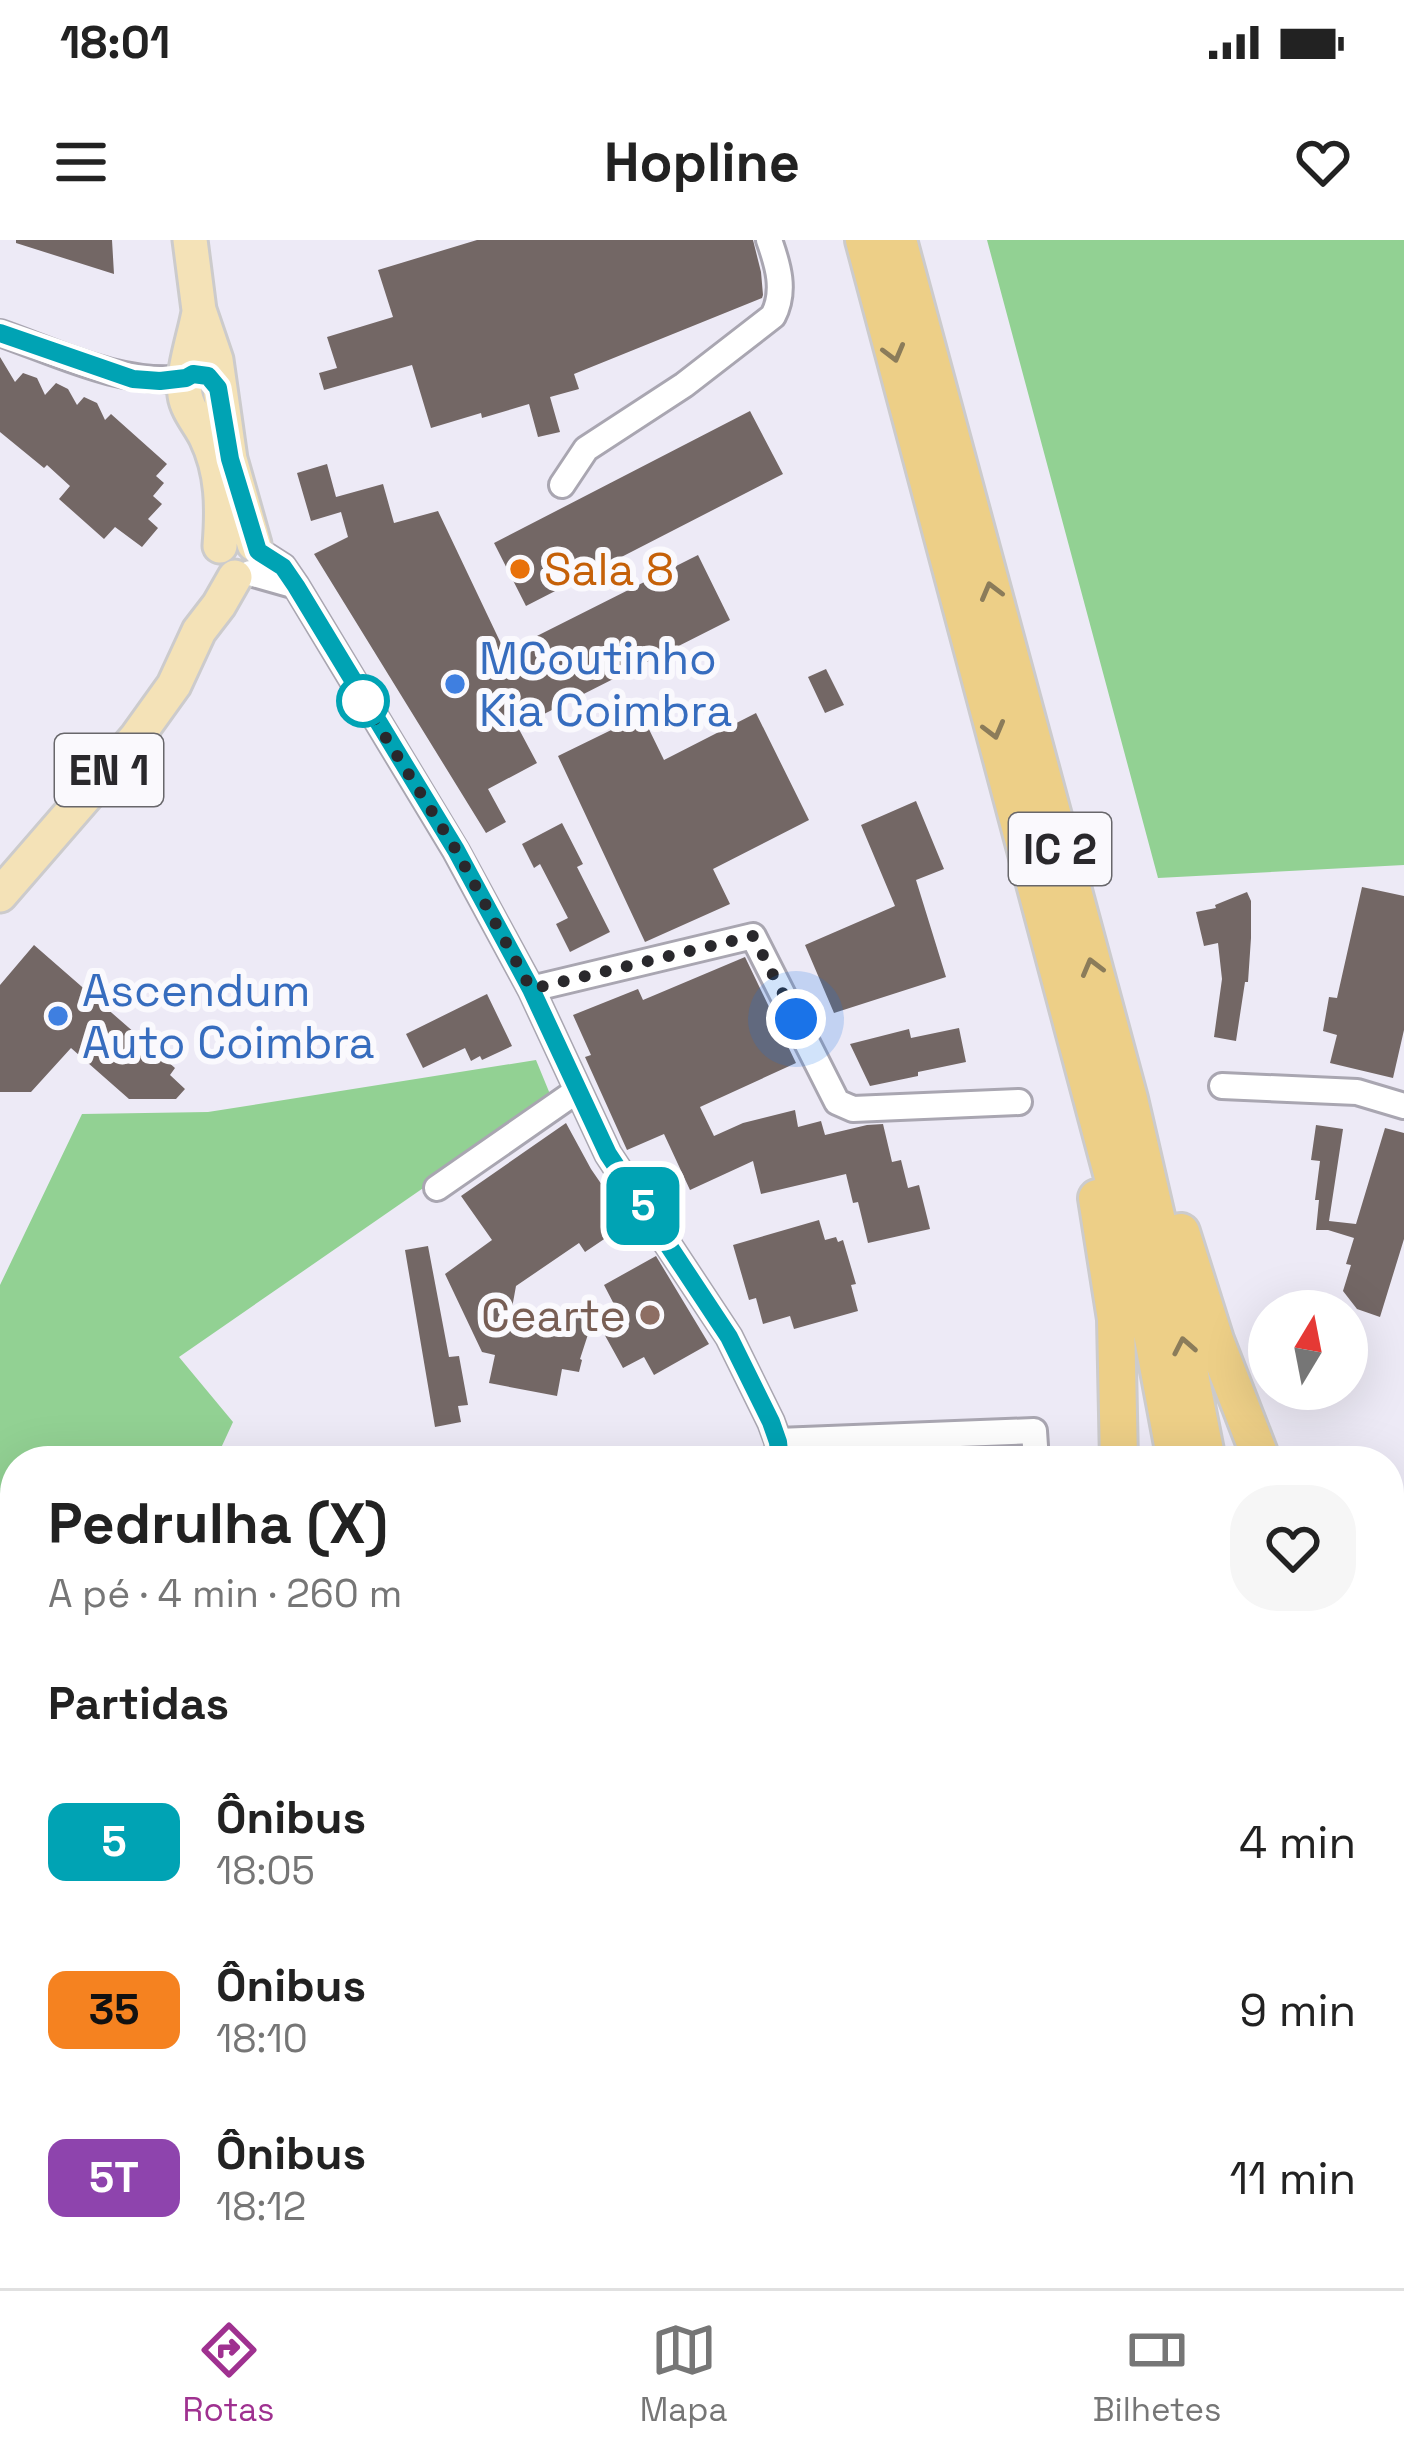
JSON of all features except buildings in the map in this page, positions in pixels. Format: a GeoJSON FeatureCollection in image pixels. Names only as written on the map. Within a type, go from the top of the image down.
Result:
{"type":"FeatureCollection","features":[{"type":"Feature","properties":{"kind":"highway","name":"IC 2"},"geometry":{"type":"LineString","coordinates":[[864,240],[1146,1301],[1173,1446]]}},
{"type":"Feature","properties":{"kind":"highway","name":"IC 2"},"geometry":{"type":"LineString","coordinates":[[898,240],[1129,1099],[1204,1446]]}},
{"type":"Feature","properties":{"kind":"highway"},"geometry":{"type":"LineString","coordinates":[[1088,1081],[1094,1177],[1116,1318],[1119,1446]]}},
{"type":"Feature","properties":{"kind":"highway"},"geometry":{"type":"LineString","coordinates":[[1129,1099],[1164,1178],[1215,1340],[1256,1446]]}},
{"type":"Feature","properties":{"kind":"main road","name":"EN 1"},"geometry":{"type":"LineString","coordinates":[[0,894],[136,738],[174,685],[199,631],[204,597],[239,559],[223,512],[220,476],[185,393],[202,383],[216,360],[200,310],[190,240]]}},
{"type":"Feature","properties":{"kind":"street"},"geometry":{"type":"LineString","coordinates":[[562,485],[586,449],[684,385],[773,316],[781,299],[769,240]]}},
{"type":"Feature","properties":{"kind":"street"},"geometry":{"type":"LineString","coordinates":[[0,333],[133,379],[202,383]]}},
{"type":"Feature","properties":{"kind":"street"},"geometry":{"type":"LineString","coordinates":[[239,559],[296,586],[456,850],[531,989],[608,1154],[729,1337],[777,1446]]}},
{"type":"Feature","properties":{"kind":"street"},"geometry":{"type":"LineString","coordinates":[[531,989],[753,936],[838,1102],[853,1108],[1019,1102]]}},
{"type":"Feature","properties":{"kind":"street"},"geometry":{"type":"LineString","coordinates":[[1222,1085],[1357,1092],[1404,1106]]}},
{"type":"Feature","properties":{"kind":"street"},"geometry":{"type":"LineString","coordinates":[[437,1188],[578,1090]]}},
{"type":"Feature","properties":{"kind":"street"},"geometry":{"type":"LineString","coordinates":[[843,1446],[1034,1431],[1035,1446]]}},
{"type":"Feature","properties":{"kind":"green space"},"geometry":{"type":"Polygon","coordinates":[[[987,240],[1404,240],[1404,865],[1158,878],[987,240]]]}},
{"type":"Feature","properties":{"kind":"green space"},"geometry":{"type":"Polygon","coordinates":[[[536,1060],[552,1099],[179,1357],[233,1422],[222,1446],[0,1446],[0,1285],[82,1114],[208,1112],[536,1060]]]}},
{"type":"Feature","properties":{"kind":"bus line","name":"5"},"geometry":{"type":"LineString","coordinates":[[0,333],[133,379],[160,381],[200,374],[218,388],[230,459],[254,544],[283,567],[296,586],[456,850],[531,989],[608,1154],[729,1337],[778,1446]]}},
{"type":"Feature","properties":{"kind":"place","name":"Sala 8"},"geometry":{"type":"Point","coordinates":[520,569]}},
{"type":"Feature","properties":{"kind":"place","name":"MCoutinho Kia Coimbra"},"geometry":{"type":"Point","coordinates":[455,684]}},
{"type":"Feature","properties":{"kind":"place","name":"Ascendum Auto Coimbra"},"geometry":{"type":"Point","coordinates":[58,1016]}},
{"type":"Feature","properties":{"kind":"place","name":"Cearte"},"geometry":{"type":"Point","coordinates":[650,1315]}},
{"type":"Feature","properties":{"kind":"route"},"geometry":{"type":"LineString","coordinates":[[363,701],[456,850],[531,989],[753,936],[796,1019]]}}]}
